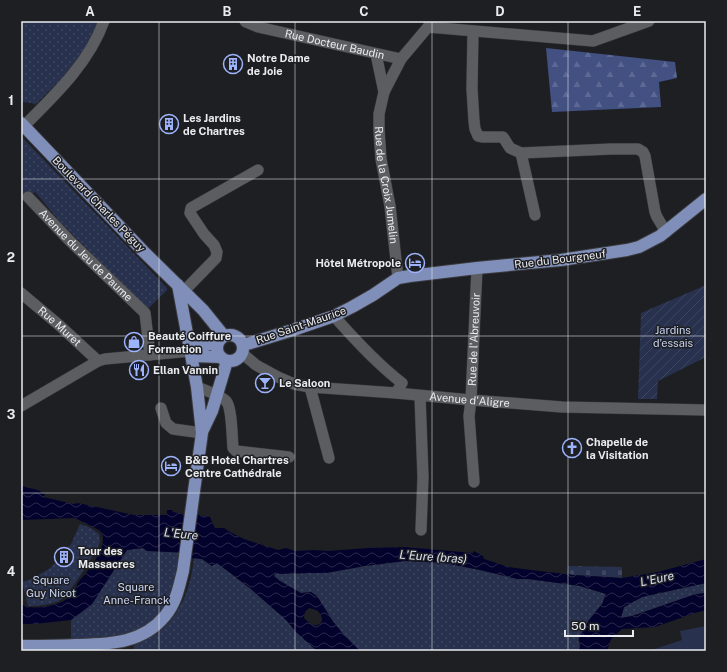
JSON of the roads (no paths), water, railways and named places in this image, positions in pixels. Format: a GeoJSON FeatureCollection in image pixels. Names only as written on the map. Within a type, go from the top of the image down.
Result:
{"type":"FeatureCollection","features":[{"type":"Feature","properties":{"kind":"main road","name":"Boulevard Charles Péguy"},"geometry":{"type":"LineString","coordinates":[[22,124],[143,251],[203,310],[221,339]]}},
{"type":"Feature","properties":{"kind":"main road","name":"Rue du Bourgneuf"},"geometry":{"type":"LineString","coordinates":[[398,278],[477,268],[561,260],[639,247],[666,232],[706,199]]}},
{"type":"Feature","properties":{"kind":"main road","name":"Rue Saint-Maurice"},"geometry":{"type":"LineString","coordinates":[[243,350],[334,316],[373,295],[398,278]]}},
{"type":"Feature","properties":{"kind":"main road"},"geometry":{"type":"LineString","coordinates":[[21,646],[97,645],[134,638],[156,626],[166,616],[173,604],[178,592],[183,571],[202,433],[198,386],[181,288]]}},
{"type":"Feature","properties":{"kind":"main road"},"geometry":{"type":"LineString","coordinates":[[232,334],[240,338],[243,350],[239,359],[235,360],[191,352],[232,334]]}},
{"type":"Feature","properties":{"kind":"main road"},"geometry":{"type":"LineString","coordinates":[[202,433],[217,396],[224,359],[217,350],[221,339]]}},
{"type":"Feature","properties":{"kind":"street"},"geometry":{"type":"LineString","coordinates":[[22,124],[69,80],[88,52],[104,21]]}},
{"type":"Feature","properties":{"kind":"street","name":"Rue Docteur Baudin"},"geometry":{"type":"LineString","coordinates":[[245,21],[258,27],[402,59]]}},
{"type":"Feature","properties":{"kind":"street"},"geometry":{"type":"LineString","coordinates":[[430,24],[473,31],[593,41],[650,21]]}},
{"type":"Feature","properties":{"kind":"street","name":"Rue de la Croix Jumelin"},"geometry":{"type":"LineString","coordinates":[[398,278],[390,206],[380,152],[379,114],[384,92],[402,59],[430,24]]}},
{"type":"Feature","properties":{"kind":"street"},"geometry":{"type":"LineString","coordinates":[[473,31],[472,90],[475,129],[478,136],[503,137],[510,148],[522,153],[638,149],[643,152],[648,168],[655,212],[666,232]]}},
{"type":"Feature","properties":{"kind":"street","name":"Rue de la Croix Jumelin"},"geometry":{"type":"LineString","coordinates":[[376,54],[384,92]]}},
{"type":"Feature","properties":{"kind":"street"},"geometry":{"type":"LineString","coordinates":[[522,153],[535,215]]}},
{"type":"Feature","properties":{"kind":"street"},"geometry":{"type":"LineString","coordinates":[[181,288],[216,258],[217,252],[214,245],[204,234],[190,213],[191,208],[258,170]]}},
{"type":"Feature","properties":{"kind":"street","name":"Avenue du Jeu de Paume"},"geometry":{"type":"LineString","coordinates":[[28,197],[69,240],[145,313],[150,355]]}},
{"type":"Feature","properties":{"kind":"street","name":"Rue de l'Abreuvoir"},"geometry":{"type":"LineString","coordinates":[[474,482],[469,416],[477,268]]}},
{"type":"Feature","properties":{"kind":"street","name":"Rue Muret"},"geometry":{"type":"LineString","coordinates":[[21,293],[98,361]]}},
{"type":"Feature","properties":{"kind":"street"},"geometry":{"type":"LineString","coordinates":[[334,316],[359,344],[391,374],[402,382],[396,393]]}},
{"type":"Feature","properties":{"kind":"street","name":"Avenue d'Aligre"},"geometry":{"type":"LineString","coordinates":[[243,350],[256,365],[294,384],[310,387],[562,407],[706,410]]}},
{"type":"Feature","properties":{"kind":"street"},"geometry":{"type":"LineString","coordinates":[[21,406],[105,358],[191,352]]}},
{"type":"Feature","properties":{"kind":"street"},"geometry":{"type":"LineString","coordinates":[[198,386],[224,399],[227,403],[230,410],[233,448],[236,451],[289,457]]}},
{"type":"Feature","properties":{"kind":"street"},"geometry":{"type":"LineString","coordinates":[[310,387],[329,458]]}},
{"type":"Feature","properties":{"kind":"street"},"geometry":{"type":"LineString","coordinates":[[420,396],[423,477],[421,530]]}},
{"type":"Feature","properties":{"kind":"street"},"geometry":{"type":"LineString","coordinates":[[161,408],[166,423],[173,429],[202,433]]}},
{"type":"Feature","properties":{"kind":"water"},"geometry":{"type":"Polygon","coordinates":[[[22,487],[41,491],[40,493],[45,494],[44,497],[134,515],[167,515],[167,510],[172,510],[173,512],[210,517],[215,528],[224,528],[244,539],[278,550],[286,548],[295,551],[328,551],[404,547],[473,553],[474,551],[483,556],[484,559],[509,567],[574,575],[622,578],[658,572],[706,559],[706,583],[642,597],[624,607],[621,618],[632,616],[696,594],[706,593],[706,610],[655,627],[622,629],[611,639],[607,651],[579,651],[579,638],[589,620],[602,604],[606,594],[580,586],[528,579],[517,579],[444,563],[405,561],[326,573],[275,574],[274,576],[280,581],[301,593],[311,592],[317,596],[332,620],[343,634],[360,651],[317,651],[296,632],[286,620],[251,589],[217,563],[212,566],[202,559],[190,558],[190,553],[147,551],[143,548],[127,550],[92,604],[71,620],[21,624],[21,603],[28,607],[44,607],[60,603],[70,597],[78,582],[100,552],[103,539],[99,530],[75,518],[21,520],[22,487]],[[309,608],[305,612],[304,618],[313,626],[320,624],[322,618],[319,612],[309,608]]]}},
{"type":"Feature","properties":{"kind":"place","name":"Notre Dame de Joie"},"geometry":{"type":"Point","coordinates":[233,64]}},
{"type":"Feature","properties":{"kind":"place","name":"Les Jardins de Chartres"},"geometry":{"type":"Point","coordinates":[169,124]}},
{"type":"Feature","properties":{"kind":"place","name":"Hôtel Métropole"},"geometry":{"type":"Point","coordinates":[415,263]}},
{"type":"Feature","properties":{"kind":"place","name":"Beauté Coiffure Formation"},"geometry":{"type":"Point","coordinates":[134,342]}},
{"type":"Feature","properties":{"kind":"place","name":"Ellan Vannin"},"geometry":{"type":"Point","coordinates":[139,370]}},
{"type":"Feature","properties":{"kind":"place","name":"Le Saloon"},"geometry":{"type":"Point","coordinates":[265,383]}},
{"type":"Feature","properties":{"kind":"place","name":"Chapelle de la Visitation"},"geometry":{"type":"Point","coordinates":[572,448]}},
{"type":"Feature","properties":{"kind":"place","name":"B&B Hotel Chartres Centre Cathédrale"},"geometry":{"type":"Point","coordinates":[171,466]}},
{"type":"Feature","properties":{"kind":"place","name":"Tour des Massacres"},"geometry":{"type":"Point","coordinates":[64,557]}},
{"type":"Feature","properties":{"kind":"park label","name":"Jardins d’essais"},"geometry":{"type":"Point","coordinates":[673,336]}},
{"type":"Feature","properties":{"kind":"park label","name":"Square Guy Nicot"},"geometry":{"type":"Point","coordinates":[51,586]}},
{"type":"Feature","properties":{"kind":"park label","name":"Square Anne-Franck"},"geometry":{"type":"Point","coordinates":[136,593]}},
{"type":"Feature","properties":{"kind":"water label","name":"L'Eure"},"geometry":{"type":"Point","coordinates":[181,534]}},
{"type":"Feature","properties":{"kind":"water label","name":"L'Eure (bras)"},"geometry":{"type":"Point","coordinates":[433,557]}},
{"type":"Feature","properties":{"kind":"water label","name":"L'Eure"},"geometry":{"type":"Point","coordinates":[657,579]}}]}
